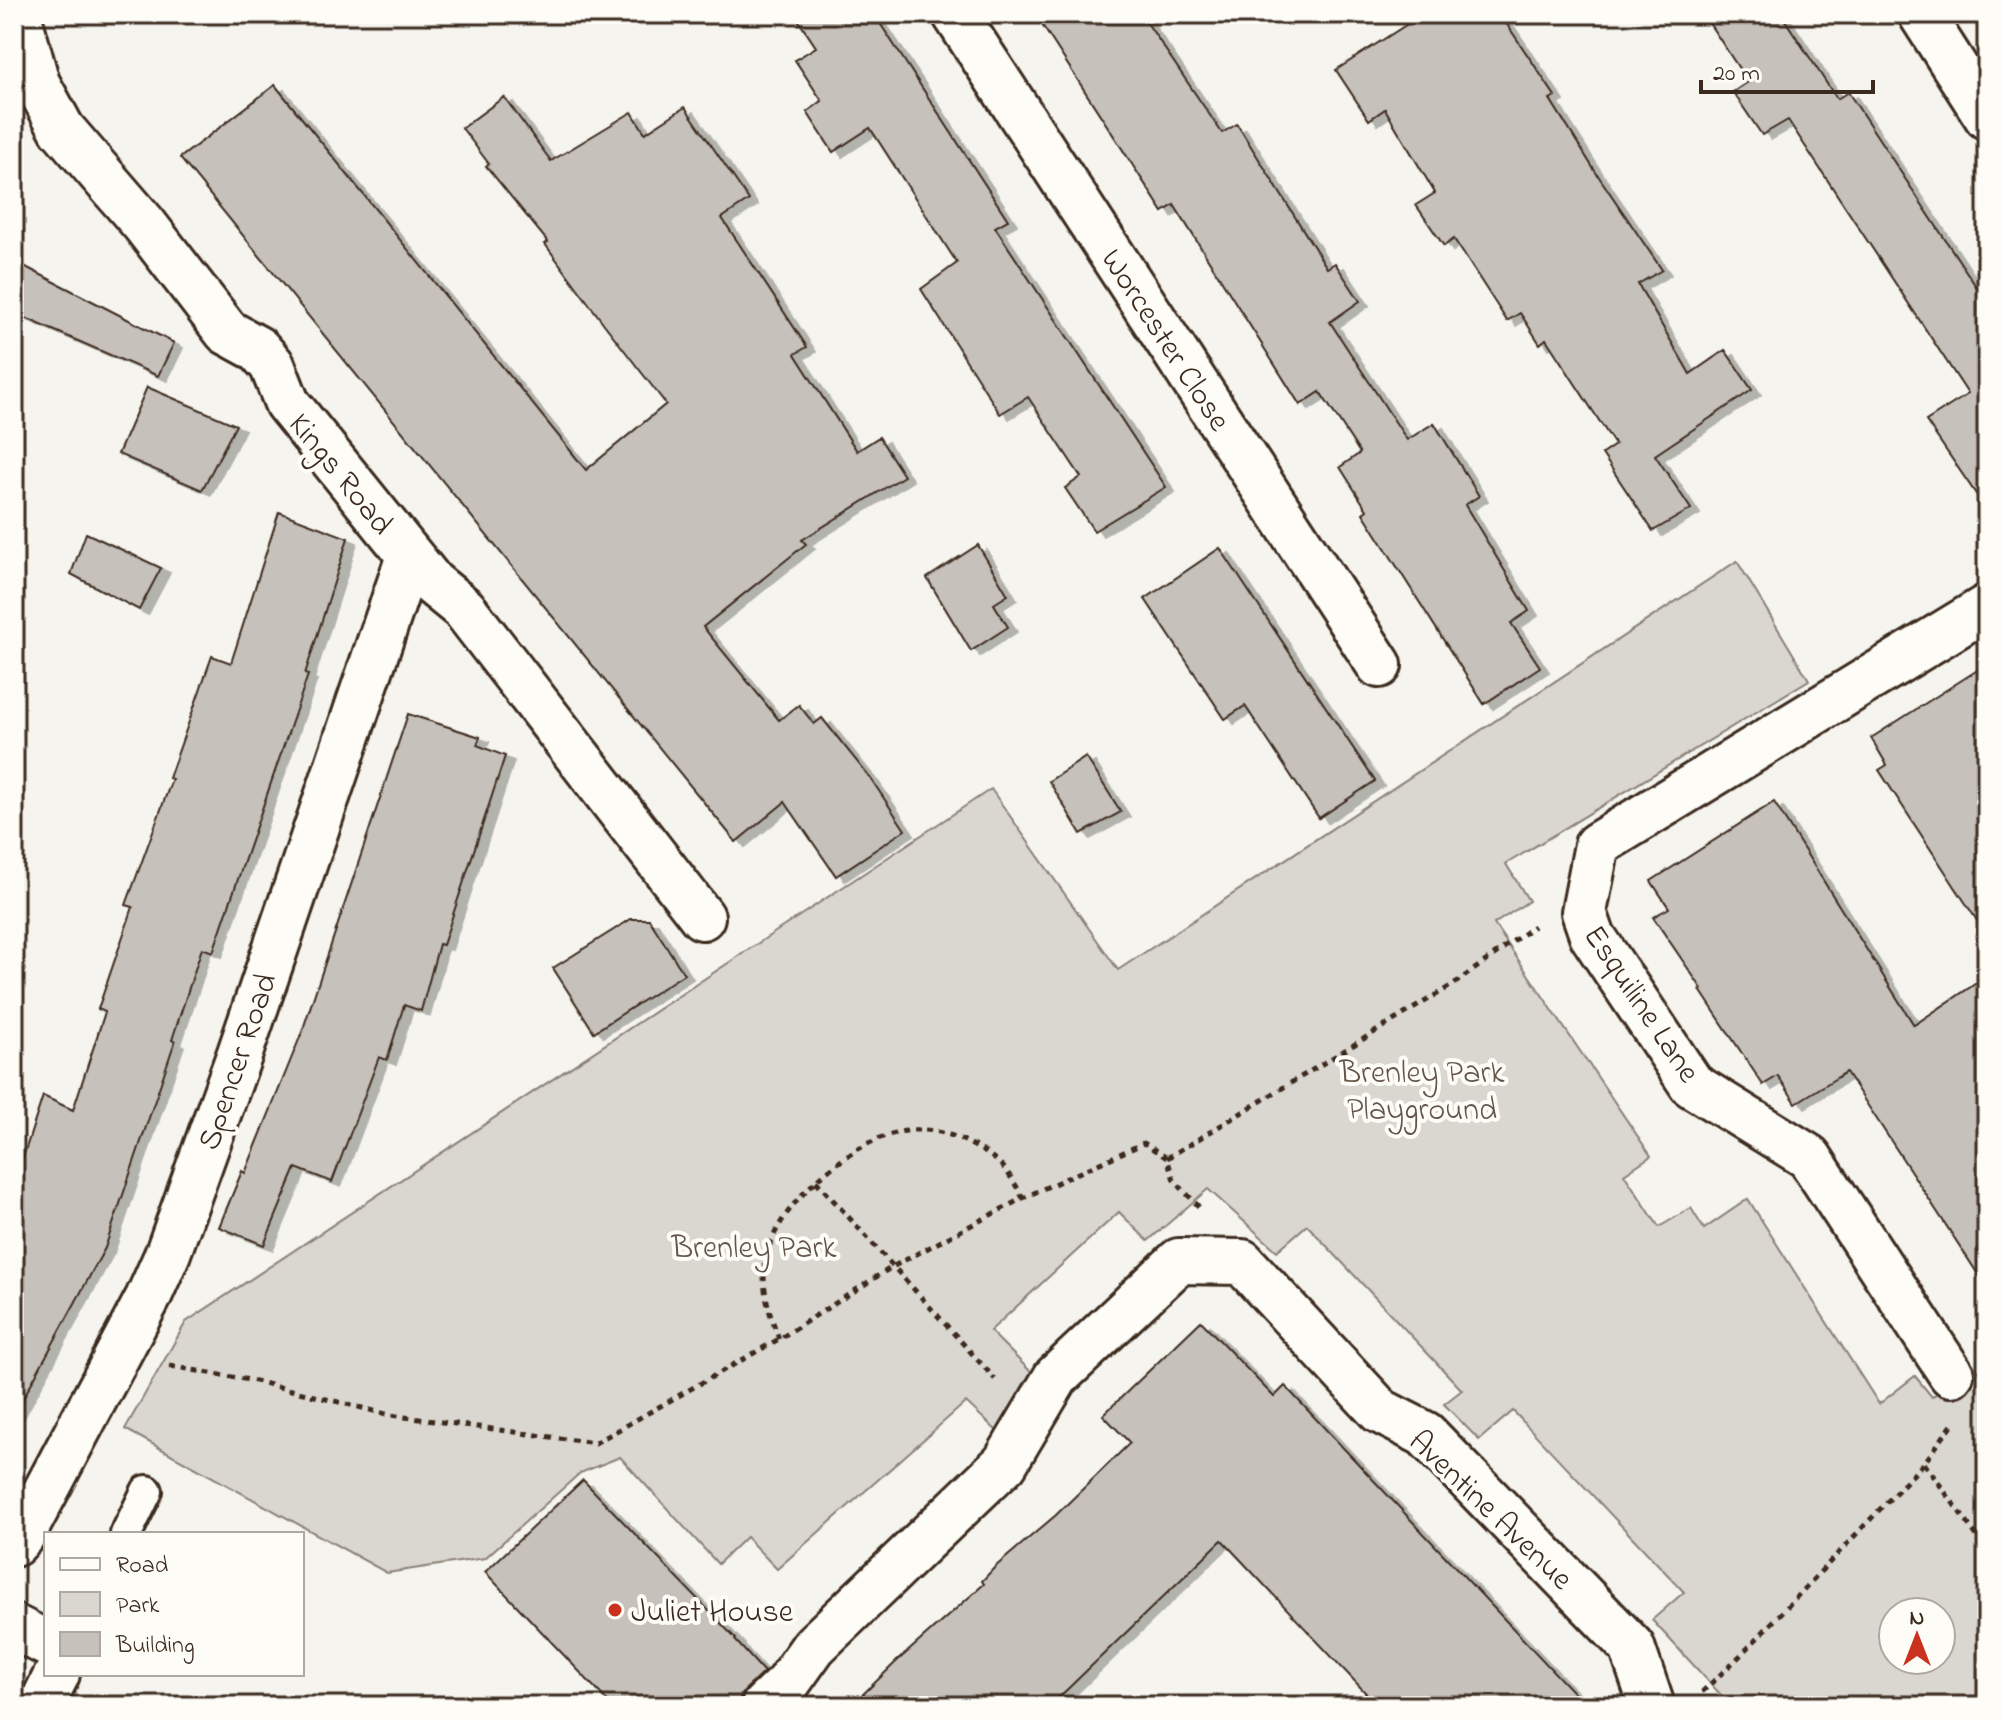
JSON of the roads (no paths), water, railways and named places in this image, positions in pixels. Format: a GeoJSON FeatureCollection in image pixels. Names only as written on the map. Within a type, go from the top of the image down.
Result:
{"type":"FeatureCollection","features":[{"type":"Feature","properties":{"kind":"street","name":"Kings Road"},"geometry":{"type":"LineString","coordinates":[[18,14],[37,83],[62,129],[144,224],[227,332],[258,349],[272,365],[287,403],[432,583],[464,609],[702,917]]}},
{"type":"Feature","properties":{"kind":"street","name":"Worcester Close"},"geometry":{"type":"LineString","coordinates":[[955,14],[1379,665]]}},
{"type":"Feature","properties":{"kind":"street"},"geometry":{"type":"LineString","coordinates":[[1921,14],[1987,117]]}},
{"type":"Feature","properties":{"kind":"street","name":"Spencer Road"},"geometry":{"type":"LineString","coordinates":[[14,1544],[23,1534],[148,1298],[168,1253],[240,1053],[409,556]]}},
{"type":"Feature","properties":{"kind":"street","name":"Esquiline Lane"},"geometry":{"type":"LineString","coordinates":[[1951,1374],[1809,1157],[1692,1085],[1592,935],[1584,912],[1597,845],[1987,607]]}},
{"type":"Feature","properties":{"kind":"street","name":"Aventine Avenue"},"geometry":{"type":"LineString","coordinates":[[764,1706],[787,1684],[814,1646],[1005,1463],[1056,1377],[1179,1261],[1242,1262],[1380,1411],[1425,1434],[1632,1647],[1652,1706]]}},
{"type":"Feature","properties":{"kind":"street"},"geometry":{"type":"LineString","coordinates":[[14,1627],[44,1642]]}},
{"type":"Feature","properties":{"kind":"street"},"geometry":{"type":"LineString","coordinates":[[41,1706],[56,1676]]}},
{"type":"Feature","properties":{"kind":"lane"},"geometry":{"type":"LineString","coordinates":[[127,1532],[147,1491]]}},
{"type":"Feature","properties":{"kind":"place","name":"Juliet House"},"geometry":{"type":"Point","coordinates":[615,1610]}},
{"type":"Feature","properties":{"kind":"park label","name":"Brenley Park Playground"},"geometry":{"type":"Point","coordinates":[1422,1090]}},
{"type":"Feature","properties":{"kind":"park label","name":"Brenley Park"},"geometry":{"type":"Point","coordinates":[754,1246]}}]}
